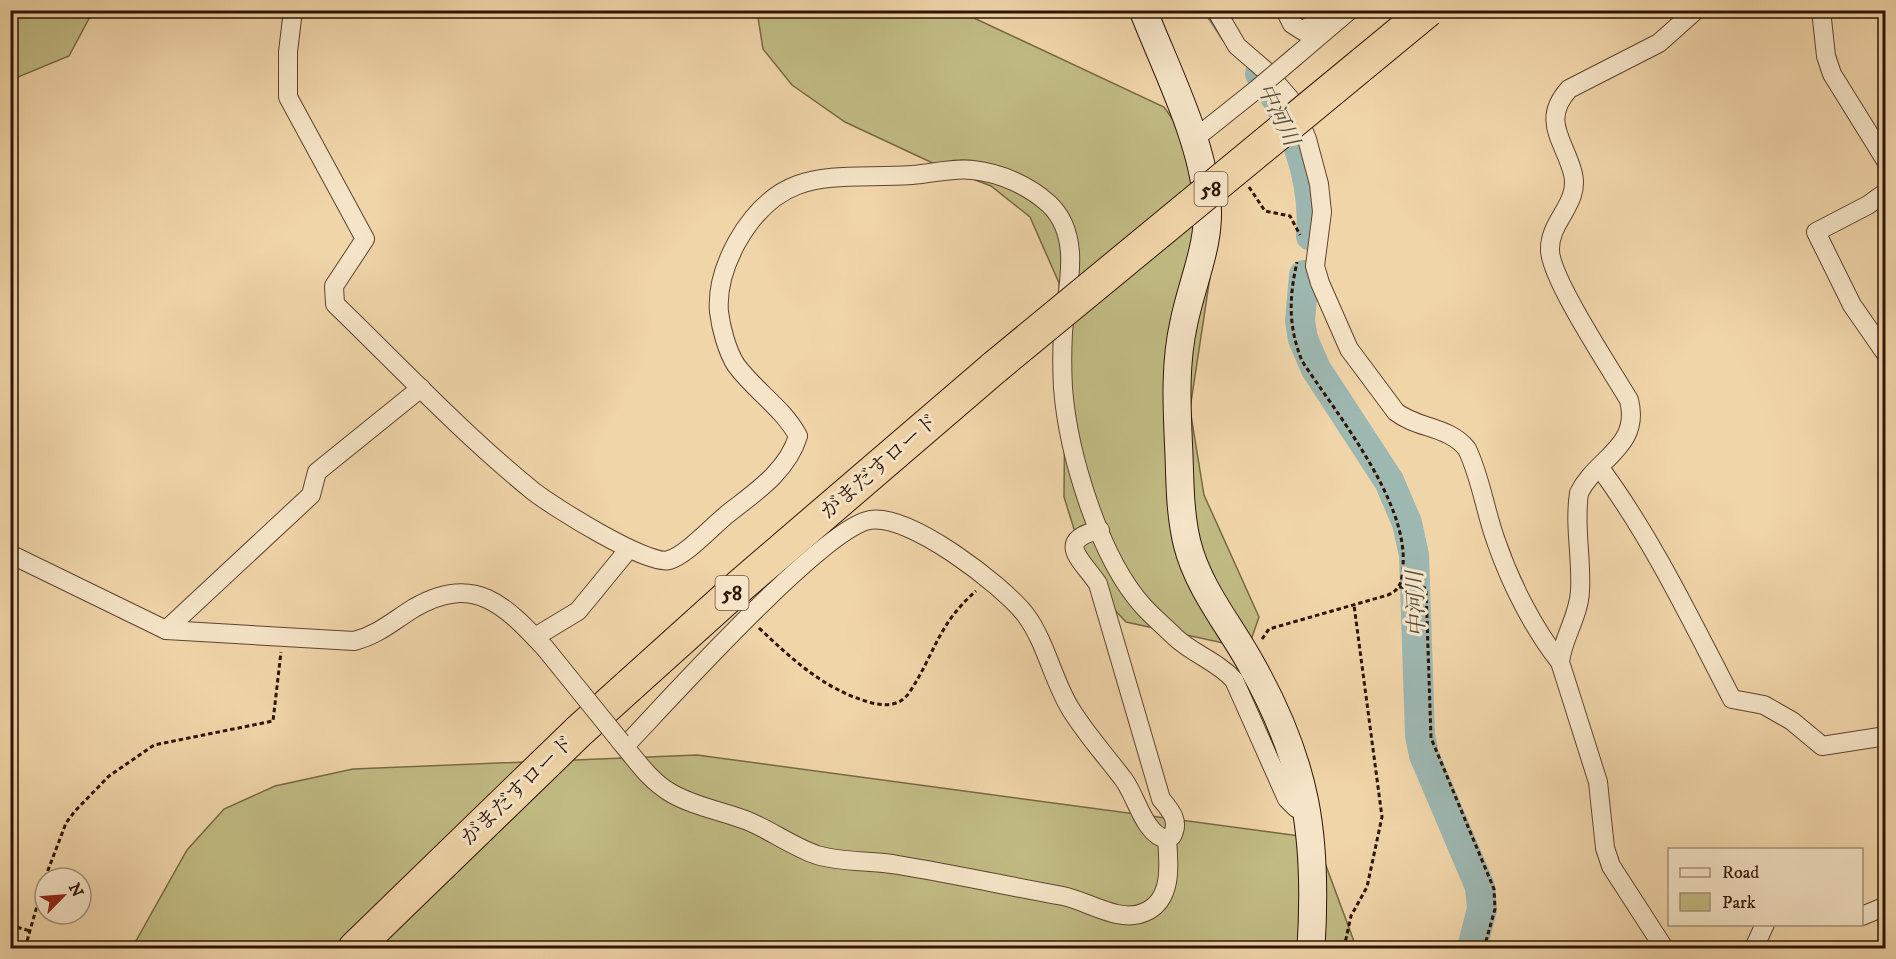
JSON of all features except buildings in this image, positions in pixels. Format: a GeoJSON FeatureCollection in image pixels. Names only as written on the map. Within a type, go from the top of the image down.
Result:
{"type":"FeatureCollection","features":[{"type":"Feature","properties":{"kind":"highway","name":"がまだすロード"},"geometry":{"type":"LineString","coordinates":[[354,948],[579,731],[741,585],[995,367],[1428,10]]}},
{"type":"Feature","properties":{"kind":"street"},"geometry":{"type":"LineString","coordinates":[[293,10],[288,52],[288,97],[365,239],[334,286],[335,304],[421,388],[535,492],[628,550],[653,559],[670,560],[782,468],[794,451],[798,436],[788,418],[735,364],[719,311],[724,273],[732,252],[752,217],[770,199],[820,177],[911,175],[972,169],[1015,180],[1050,205],[1063,227],[1071,261],[1062,347],[1066,412],[1078,468],[1100,530],[1118,570],[1142,606],[1178,640],[1226,671],[1234,680],[1287,799],[1296,808],[1308,812]]}},
{"type":"Feature","properties":{"kind":"street"},"geometry":{"type":"LineString","coordinates":[[1143,10],[1193,140],[1208,202],[1206,238],[1184,322],[1178,359],[1181,506],[1185,534],[1210,600],[1250,661],[1284,730],[1308,812],[1314,887],[1311,948]]}},
{"type":"Feature","properties":{"kind":"street"},"geometry":{"type":"LineString","coordinates":[[1216,10],[1237,46],[1266,71],[1291,100],[1307,139],[1322,212],[1308,251],[1349,349],[1368,379],[1405,419],[1437,428],[1461,441],[1467,449],[1495,540],[1509,575],[1550,649],[1560,662],[1598,782],[1605,848],[1611,866],[1664,948]]}},
{"type":"Feature","properties":{"kind":"street"},"geometry":{"type":"LineString","coordinates":[[1285,10],[1295,27],[1302,31],[1331,10]]}},
{"type":"Feature","properties":{"kind":"street"},"geometry":{"type":"LineString","coordinates":[[1193,140],[1350,10]]}},
{"type":"Feature","properties":{"kind":"street"},"geometry":{"type":"LineString","coordinates":[[1560,662],[1563,642],[1578,609],[1580,590],[1579,493],[1584,483],[1600,468],[1627,434],[1632,414],[1629,400],[1552,262],[1550,249],[1552,233],[1572,200],[1574,188],[1573,174],[1556,129],[1557,106],[1569,89],[1620,66],[1659,43],[1696,10]]}},
{"type":"Feature","properties":{"kind":"street"},"geometry":{"type":"LineString","coordinates":[[1821,10],[1827,56],[1832,74],[1886,161]]}},
{"type":"Feature","properties":{"kind":"street"},"geometry":{"type":"LineString","coordinates":[[1886,192],[1868,205],[1816,232],[1852,305],[1886,354]]}},
{"type":"Feature","properties":{"kind":"street"},"geometry":{"type":"LineString","coordinates":[[166,630],[311,495],[317,472],[421,388]]}},
{"type":"Feature","properties":{"kind":"street"},"geometry":{"type":"LineString","coordinates":[[1600,468],[1630,509],[1658,556],[1732,699],[1752,701],[1780,713],[1822,746],[1886,736]]}},
{"type":"Feature","properties":{"kind":"street"},"geometry":{"type":"LineString","coordinates":[[623,744],[821,550],[856,525],[868,520],[888,520],[910,528],[948,549],[1022,611],[1032,624],[1069,707],[1132,792],[1147,827],[1154,835],[1167,839]]}},
{"type":"Feature","properties":{"kind":"street"},"geometry":{"type":"LineString","coordinates":[[10,554],[166,630],[354,641],[369,638],[414,608],[435,598],[457,593],[479,594],[504,606],[540,643],[653,780],[685,801],[745,820],[816,855],[848,861],[895,864],[1066,897],[1131,916],[1151,909],[1159,902],[1165,890],[1168,874],[1167,839],[1176,829],[1176,823],[1161,799],[1098,584],[1079,561],[1074,551],[1075,543],[1081,537],[1100,530]]}},
{"type":"Feature","properties":{"kind":"street"},"geometry":{"type":"LineString","coordinates":[[540,643],[578,611],[628,550]]}},
{"type":"Feature","properties":{"kind":"street"},"geometry":{"type":"LineString","coordinates":[[1863,916],[1886,906]]}},
{"type":"Feature","properties":{"kind":"street"},"geometry":{"type":"LineString","coordinates":[[1754,948],[1764,926]]}},
{"type":"Feature","properties":{"kind":"path"},"geometry":{"type":"LineString","coordinates":[[1248,186],[1264,211],[1287,214],[1293,219],[1308,251],[1289,306],[1294,342],[1302,361],[1391,501],[1402,538],[1404,558],[1400,587]]}},
{"type":"Feature","properties":{"kind":"path"},"geometry":{"type":"LineString","coordinates":[[749,619],[802,668],[828,687],[853,698],[882,706],[894,704],[908,694],[941,629],[953,613],[987,580]]}},
{"type":"Feature","properties":{"kind":"path"},"geometry":{"type":"LineString","coordinates":[[1262,644],[1264,633],[1269,629],[1388,595],[1400,587],[1426,588],[1431,738],[1494,889],[1495,909],[1484,948]]}},
{"type":"Feature","properties":{"kind":"path"},"geometry":{"type":"LineString","coordinates":[[1344,948],[1351,916],[1367,887],[1382,817],[1354,604]]}},
{"type":"Feature","properties":{"kind":"path"},"geometry":{"type":"LineString","coordinates":[[50,866],[62,833],[75,811],[110,776],[154,745],[273,721],[282,638]]}},
{"type":"Feature","properties":{"kind":"path"},"geometry":{"type":"LineString","coordinates":[[25,948],[33,920]]}},
{"type":"Feature","properties":{"kind":"path"},"geometry":{"type":"LineString","coordinates":[[10,925],[30,931]]}},
{"type":"Feature","properties":{"kind":"green space"},"geometry":{"type":"Polygon","coordinates":[[[11,10],[93,11],[69,56],[11,80],[11,10]]]}},
{"type":"Feature","properties":{"kind":"green space"},"geometry":{"type":"Polygon","coordinates":[[[757,11],[959,11],[1164,107],[1197,154],[1210,277],[1190,409],[1204,495],[1259,617],[1251,640],[1228,644],[1126,622],[1102,596],[1079,545],[1064,497],[1065,391],[1059,283],[1030,217],[991,186],[939,166],[845,122],[792,85],[763,49],[757,11]]]}},
{"type":"Feature","properties":{"kind":"green space"},"geometry":{"type":"Polygon","coordinates":[[[697,755],[1307,837],[1322,855],[1355,944],[1354,948],[132,948],[187,850],[224,809],[275,786],[353,769],[697,755]]]}},
{"type":"Feature","properties":{"kind":"waterway","name":"中河川"},"geometry":{"type":"LineString","coordinates":[[1205,10],[1224,39]]}},
{"type":"Feature","properties":{"kind":"waterway","name":"中河川"},"geometry":{"type":"LineString","coordinates":[[1260,74],[1283,110],[1300,150],[1310,193],[1311,236]]}},
{"type":"Feature","properties":{"kind":"waterway","name":"中河川"},"geometry":{"type":"LineString","coordinates":[[1304,275],[1300,321],[1303,339],[1316,369],[1389,481],[1407,523],[1414,555],[1420,735],[1424,755],[1480,887],[1482,909],[1472,948]]}}]}
